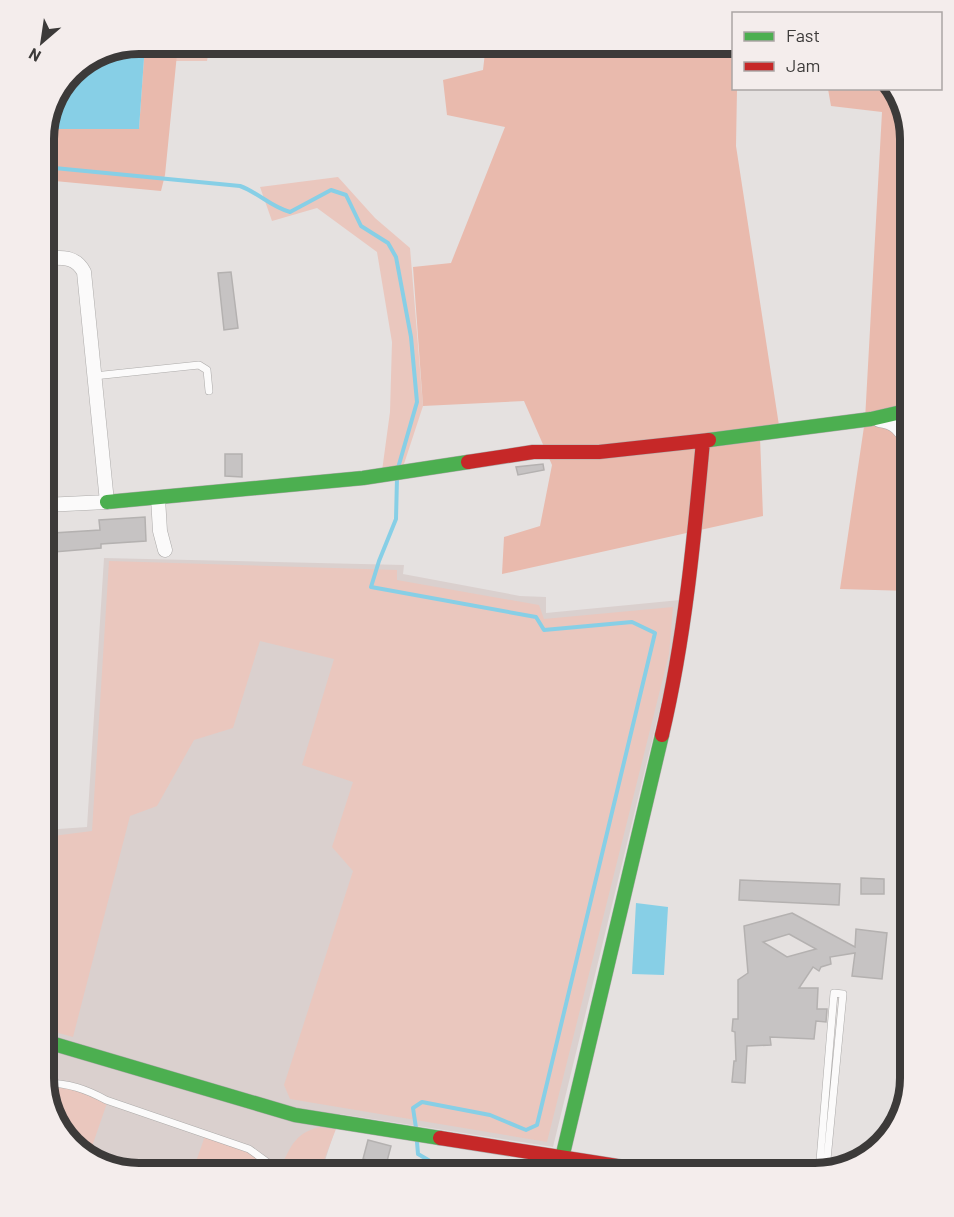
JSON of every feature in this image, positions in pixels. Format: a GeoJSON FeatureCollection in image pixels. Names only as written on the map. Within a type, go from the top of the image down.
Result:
{"type":"FeatureCollection","features":[{"type":"Feature","properties":{"kind":"street"},"geometry":{"type":"LineString","coordinates":[[54,258],[71,258],[79,263],[84,272],[107,502]]}},
{"type":"Feature","properties":{"kind":"street"},"geometry":{"type":"LineString","coordinates":[[54,505],[158,498],[363,478],[533,452],[599,452],[703,441],[871,420],[900,413]]}},
{"type":"Feature","properties":{"kind":"street"},"geometry":{"type":"LineString","coordinates":[[871,420],[891,421],[900,429]]}},
{"type":"Feature","properties":{"kind":"street"},"geometry":{"type":"LineString","coordinates":[[562,1158],[678,666],[692,569],[703,441]]}},
{"type":"Feature","properties":{"kind":"street"},"geometry":{"type":"LineString","coordinates":[[158,498],[160,531],[165,550]]}},
{"type":"Feature","properties":{"kind":"street"},"geometry":{"type":"LineString","coordinates":[[54,1044],[295,1115],[595,1163]]}},
{"type":"Feature","properties":{"kind":"lane"},"geometry":{"type":"LineString","coordinates":[[94,376],[199,365],[207,370],[209,391]]}},
{"type":"Feature","properties":{"kind":"lane"},"geometry":{"type":"LineString","coordinates":[[820,1163],[834,993],[843,994],[827,1162]]}},
{"type":"Feature","properties":{"kind":"lane"},"geometry":{"type":"LineString","coordinates":[[54,1083],[85,1089],[106,1100],[249,1149],[267,1163]]}},
{"type":"Feature","properties":{"kind":"shaded area"},"geometry":{"type":"Polygon","coordinates":[[[144,54],[177,54],[165,175],[161,191],[54,181],[55,129],[139,129],[144,54]]]}},
{"type":"Feature","properties":{"kind":"shaded area"},"geometry":{"type":"Polygon","coordinates":[[[176,54],[208,54],[207,61],[174,61],[176,54]]]}},
{"type":"Feature","properties":{"kind":"shaded area"},"geometry":{"type":"Polygon","coordinates":[[[485,54],[732,54],[732,90],[737,90],[736,146],[780,432],[760,437],[763,516],[502,574],[504,537],[540,526],[552,465],[524,401],[423,406],[413,267],[451,263],[505,127],[447,115],[443,80],[483,70],[485,54]]]}},
{"type":"Feature","properties":{"kind":"shaded area"},"geometry":{"type":"Polygon","coordinates":[[[828,90],[884,90],[896,111],[899,128],[900,591],[840,589],[865,420],[882,112],[831,106],[828,90]]]}},
{"type":"Feature","properties":{"kind":"shaded area"},"geometry":{"type":"Polygon","coordinates":[[[338,177],[375,218],[410,248],[423,406],[402,470],[382,471],[390,412],[392,342],[377,252],[317,208],[272,221],[260,187],[338,177]]]}},
{"type":"Feature","properties":{"kind":"shaded area"},"geometry":{"type":"Polygon","coordinates":[[[104,558],[404,565],[403,574],[520,596],[546,597],[546,613],[680,600],[673,655],[553,1147],[340,1114],[324,1163],[139,1163],[106,1157],[87,1146],[68,1125],[58,1106],[55,1089],[54,829],[87,827],[104,558]]]}},
{"type":"Feature","properties":{"kind":"shaded area"},"geometry":{"type":"Polygon","coordinates":[[[109,561],[397,570],[397,580],[539,605],[544,619],[673,607],[669,654],[547,1142],[290,1099],[284,1085],[353,871],[332,847],[353,782],[302,765],[334,659],[260,641],[233,728],[194,740],[157,806],[130,816],[73,1037],[54,1032],[54,836],[92,831],[109,561]]]}},
{"type":"Feature","properties":{"kind":"shaded area"},"geometry":{"type":"Polygon","coordinates":[[[54,1079],[107,1103],[91,1149],[79,1138],[63,1116],[58,1106],[54,1079]]]}},
{"type":"Feature","properties":{"kind":"shaded area"},"geometry":{"type":"Polygon","coordinates":[[[320,1127],[336,1129],[323,1163],[283,1163],[296,1140],[312,1129],[320,1127]]]}},
{"type":"Feature","properties":{"kind":"shaded area"},"geometry":{"type":"Polygon","coordinates":[[[205,1136],[277,1163],[196,1163],[205,1136]]]}},
{"type":"Feature","properties":{"kind":"water"},"geometry":{"type":"Polygon","coordinates":[[[144,54],[139,129],[55,129],[63,101],[71,87],[83,75],[96,65],[111,58],[144,54]]]}},
{"type":"Feature","properties":{"kind":"water"},"geometry":{"type":"Polygon","coordinates":[[[636,903],[668,907],[664,975],[632,974],[636,903]]]}},
{"type":"Feature","properties":{"kind":"building"},"geometry":{"type":"Polygon","coordinates":[[[231,272],[238,328],[224,330],[218,273],[231,272]]]}},
{"type":"Feature","properties":{"kind":"building"},"geometry":{"type":"Polygon","coordinates":[[[225,454],[242,454],[242,477],[225,476],[225,454]]]}},
{"type":"Feature","properties":{"kind":"building"},"geometry":{"type":"Polygon","coordinates":[[[543,464],[544,470],[518,475],[516,467],[543,464]]]}},
{"type":"Feature","properties":{"kind":"building"},"geometry":{"type":"Polygon","coordinates":[[[145,517],[146,541],[101,544],[101,548],[54,552],[54,533],[100,530],[99,520],[145,517]]]}},
{"type":"Feature","properties":{"kind":"building"},"geometry":{"type":"Polygon","coordinates":[[[861,878],[884,879],[884,894],[861,894],[861,878]]]}},
{"type":"Feature","properties":{"kind":"building"},"geometry":{"type":"Polygon","coordinates":[[[740,880],[840,884],[839,905],[739,900],[740,880]]]}},
{"type":"Feature","properties":{"kind":"building"},"geometry":{"type":"Polygon","coordinates":[[[792,913],[855,947],[856,929],[887,933],[882,979],[852,976],[855,953],[830,957],[831,964],[821,967],[819,971],[813,967],[799,988],[818,988],[817,1009],[827,1009],[826,1022],[816,1021],[814,1039],[770,1037],[771,1045],[747,1046],[745,1083],[732,1082],[734,1061],[736,1061],[735,1032],[732,1031],[733,1019],[738,1019],[738,980],[748,973],[744,926],[792,913]],[[789,934],[763,942],[787,957],[816,949],[789,934]]]}},
{"type":"Feature","properties":{"kind":"building"},"geometry":{"type":"Polygon","coordinates":[[[368,1140],[391,1146],[387,1163],[363,1159],[368,1140]]]}},
{"type":"Feature","properties":{"kind":"waterway"},"geometry":{"type":"LineString","coordinates":[[54,168],[240,186],[290,212],[331,190],[346,195],[361,226],[388,243],[396,257],[411,337],[417,402],[398,468]]}},
{"type":"Feature","properties":{"kind":"waterway"},"geometry":{"type":"LineString","coordinates":[[397,478],[396,519],[371,587],[536,617],[544,630],[632,622],[655,633],[537,1125],[526,1130],[490,1115],[422,1102],[413,1108],[416,1128]]}},
{"type":"Feature","properties":{"kind":"waterway"},"geometry":{"type":"LineString","coordinates":[[417,1142],[418,1154],[430,1161],[451,1163]]}},
{"type":"Feature","properties":{"kind":"traffic: fast"},"geometry":{"type":"LineString","coordinates":[[709,440],[871,419],[900,412]]}},
{"type":"Feature","properties":{"kind":"traffic: fast"},"geometry":{"type":"LineString","coordinates":[[107,502],[363,478],[468,462]]}},
{"type":"Feature","properties":{"kind":"traffic: fast"},"geometry":{"type":"LineString","coordinates":[[562,1158],[662,735]]}},
{"type":"Feature","properties":{"kind":"traffic: fast"},"geometry":{"type":"LineString","coordinates":[[54,1044],[295,1115],[440,1138]]}},
{"type":"Feature","properties":{"kind":"traffic: jam"},"geometry":{"type":"LineString","coordinates":[[468,462],[533,452],[599,452],[709,440]]}},
{"type":"Feature","properties":{"kind":"traffic: jam"},"geometry":{"type":"LineString","coordinates":[[662,735],[683,625],[703,441]]}},
{"type":"Feature","properties":{"kind":"traffic: jam"},"geometry":{"type":"LineString","coordinates":[[440,1138],[599,1163]]}}]}
